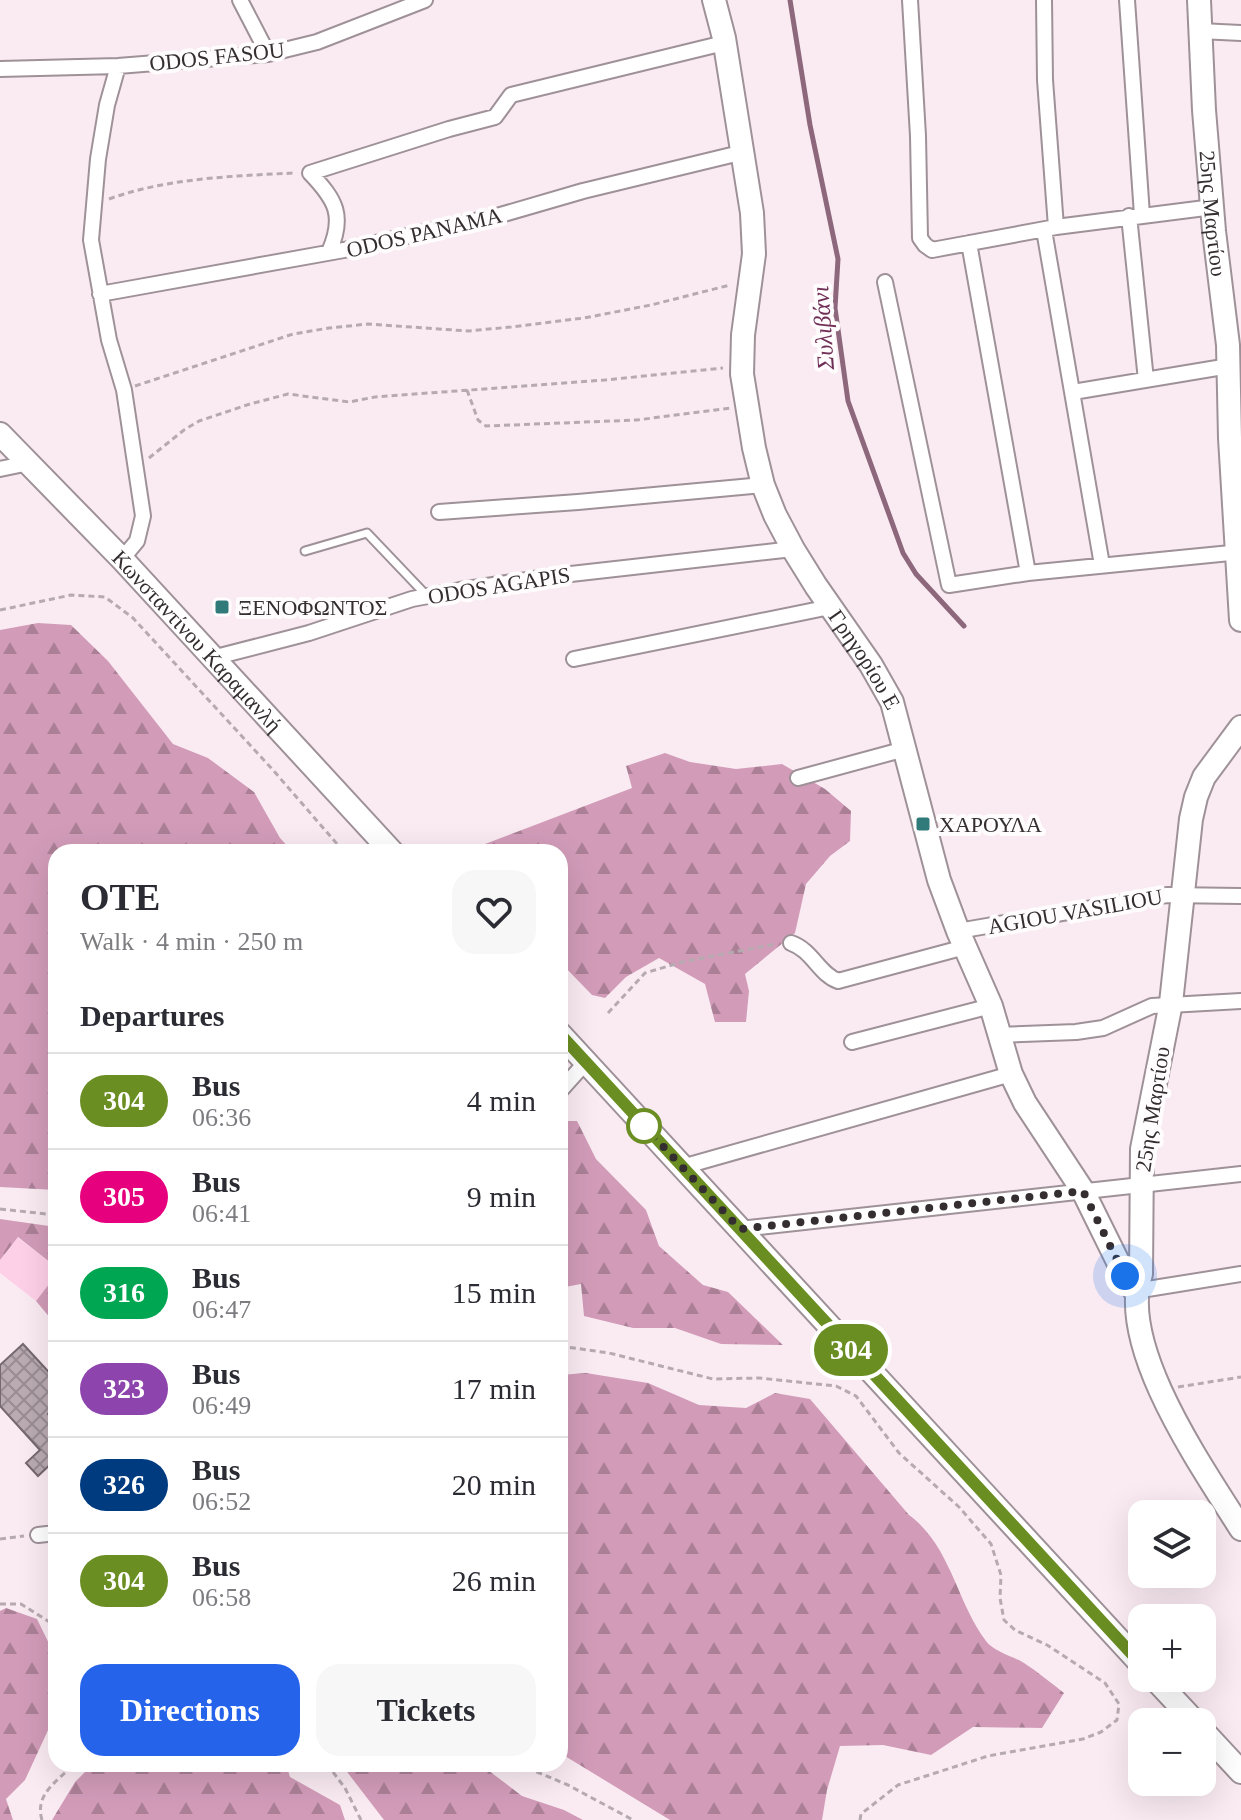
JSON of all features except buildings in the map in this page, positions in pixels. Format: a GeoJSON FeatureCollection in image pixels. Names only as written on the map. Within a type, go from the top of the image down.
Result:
{"type":"FeatureCollection","features":[{"type":"Feature","properties":{"kind":"street"},"geometry":{"type":"LineString","coordinates":[[240,0],[268,54]]}},
{"type":"Feature","properties":{"kind":"street","name":"ODOS FASOU"},"geometry":{"type":"LineString","coordinates":[[0,69],[118,66],[268,54],[317,42],[424,0]]}},
{"type":"Feature","properties":{"kind":"street","name":"Γρηγορίου Ε"},"geometry":{"type":"LineString","coordinates":[[714,0],[744,152],[753,227],[754,254],[742,366],[763,485],[793,549],[871,665],[892,702],[939,880],[991,1006],[1011,1074],[1025,1103],[1083,1191],[1135,1291]]}},
{"type":"Feature","properties":{"kind":"street"},"geometry":{"type":"LineString","coordinates":[[910,0],[920,238],[932,250],[1050,228],[1213,207]]}},
{"type":"Feature","properties":{"kind":"street"},"geometry":{"type":"LineString","coordinates":[[1044,0],[1050,228],[1102,565]]}},
{"type":"Feature","properties":{"kind":"street"},"geometry":{"type":"LineString","coordinates":[[1127,0],[1146,380]]}},
{"type":"Feature","properties":{"kind":"street","name":"25ης Μαρτίου"},"geometry":{"type":"LineString","coordinates":[[1199,0],[1213,207],[1233,372],[1241,620]]}},
{"type":"Feature","properties":{"kind":"street"},"geometry":{"type":"LineString","coordinates":[[1200,31],[1241,33]]}},
{"type":"Feature","properties":{"kind":"street"},"geometry":{"type":"LineString","coordinates":[[329,252],[338,233],[337,215],[332,198],[310,173],[495,117],[511,95],[724,43]]}},
{"type":"Feature","properties":{"kind":"street"},"geometry":{"type":"LineString","coordinates":[[118,66],[107,105],[98,159],[91,240],[109,340],[124,390],[140,495],[142,528],[137,541],[122,559]]}},
{"type":"Feature","properties":{"kind":"street","name":"ODOS PANAMA"},"geometry":{"type":"LineString","coordinates":[[100,294],[329,252],[497,216],[583,191],[744,152]]}},
{"type":"Feature","properties":{"kind":"street"},"geometry":{"type":"LineString","coordinates":[[969,243],[1028,573]]}},
{"type":"Feature","properties":{"kind":"street"},"geometry":{"type":"LineString","coordinates":[[885,282],[949,585],[1028,573],[1239,553]]}},
{"type":"Feature","properties":{"kind":"street"},"geometry":{"type":"LineString","coordinates":[[1073,392],[1146,380],[1233,372]]}},
{"type":"Feature","properties":{"kind":"street","name":"Κωνσταντίνου Καραμανλή"},"geometry":{"type":"LineString","coordinates":[[0,434],[122,559],[385,844]]}},
{"type":"Feature","properties":{"kind":"street"},"geometry":{"type":"LineString","coordinates":[[0,469],[29,463]]}},
{"type":"Feature","properties":{"kind":"street"},"geometry":{"type":"LineString","coordinates":[[439,512],[763,485]]}},
{"type":"Feature","properties":{"kind":"street","name":"ODOS AGAPIS"},"geometry":{"type":"LineString","coordinates":[[212,658],[309,633],[427,596],[553,576],[793,549]]}},
{"type":"Feature","properties":{"kind":"street"},"geometry":{"type":"LineString","coordinates":[[574,659],[830,607]]}},
{"type":"Feature","properties":{"kind":"street","name":"25ης Μαρτίου"},"geometry":{"type":"LineString","coordinates":[[1241,727],[1204,777],[1196,797],[1171,1003],[1149,1105],[1140,1185],[1141,1274],[1135,1291],[1149,1363],[1161,1391],[1241,1529]]}},
{"type":"Feature","properties":{"kind":"street"},"geometry":{"type":"LineString","coordinates":[[798,778],[905,749]]}},
{"type":"Feature","properties":{"kind":"street","name":"AGIOU VASILIOU"},"geometry":{"type":"LineString","coordinates":[[791,943],[801,946],[829,978],[838,981],[961,939],[1182,894],[1241,896]]}},
{"type":"Feature","properties":{"kind":"street"},"geometry":{"type":"LineString","coordinates":[[998,1035],[1076,1032],[1103,1028],[1152,1006],[1241,1001]]}},
{"type":"Feature","properties":{"kind":"street"},"geometry":{"type":"LineString","coordinates":[[852,1042],[991,1006]]}},
{"type":"Feature","properties":{"kind":"street"},"geometry":{"type":"LineString","coordinates":[[568,1043],[1128,1650]]}},
{"type":"Feature","properties":{"kind":"street"},"geometry":{"type":"LineString","coordinates":[[568,1082],[586,1062]]}},
{"type":"Feature","properties":{"kind":"street"},"geometry":{"type":"LineString","coordinates":[[682,1167],[1011,1074]]}},
{"type":"Feature","properties":{"kind":"street"},"geometry":{"type":"LineString","coordinates":[[740,1229],[1241,1174]]}},
{"type":"Feature","properties":{"kind":"street"},"geometry":{"type":"LineString","coordinates":[[1135,1291],[1241,1274]]}},
{"type":"Feature","properties":{"kind":"street"},"geometry":{"type":"LineString","coordinates":[[38,1535],[48,1534]]}},
{"type":"Feature","properties":{"kind":"street"},"geometry":{"type":"LineString","coordinates":[[1167,1692],[1182,1708]]}},
{"type":"Feature","properties":{"kind":"street"},"geometry":{"type":"LineString","coordinates":[[1216,1745],[1241,1772]]}},
{"type":"Feature","properties":{"kind":"lane"},"geometry":{"type":"LineString","coordinates":[[305,551],[367,533],[427,596]]}},
{"type":"Feature","properties":{"kind":"path"},"geometry":{"type":"LineString","coordinates":[[94,205],[137,189],[257,175],[310,173]]}},
{"type":"Feature","properties":{"kind":"path"},"geometry":{"type":"LineString","coordinates":[[124,390],[293,334],[368,324],[468,331],[511,327],[584,318],[651,305],[752,279]]}},
{"type":"Feature","properties":{"kind":"path"},"geometry":{"type":"LineString","coordinates":[[134,469],[199,421],[288,394],[349,402],[742,366]]}},
{"type":"Feature","properties":{"kind":"path"},"geometry":{"type":"LineString","coordinates":[[467,389],[478,420],[486,426],[637,420],[747,407]]}},
{"type":"Feature","properties":{"kind":"path"},"geometry":{"type":"LineString","coordinates":[[0,610],[71,595],[105,597],[133,618],[337,844]]}},
{"type":"Feature","properties":{"kind":"path"},"geometry":{"type":"LineString","coordinates":[[608,1013],[645,973],[694,959],[791,943]]}},
{"type":"Feature","properties":{"kind":"path"},"geometry":{"type":"LineString","coordinates":[[0,1209],[48,1214]]}},
{"type":"Feature","properties":{"kind":"path"},"geometry":{"type":"LineString","coordinates":[[568,1347],[609,1353],[713,1379],[759,1378],[836,1386],[856,1396],[899,1453],[959,1507],[991,1544],[1001,1575],[1000,1598],[1004,1620],[1015,1630],[1047,1645],[1105,1683],[1119,1704],[1117,1720],[1101,1732],[1083,1739],[988,1756],[898,1785],[861,1814],[860,1820]]}},
{"type":"Feature","properties":{"kind":"path"},"geometry":{"type":"LineString","coordinates":[[1161,1391],[1241,1377]]}},
{"type":"Feature","properties":{"kind":"path"},"geometry":{"type":"LineString","coordinates":[[0,1539],[38,1535]]}},
{"type":"Feature","properties":{"kind":"path"},"geometry":{"type":"LineString","coordinates":[[0,1604],[21,1604],[48,1621]]}},
{"type":"Feature","properties":{"kind":"path"},"geometry":{"type":"LineString","coordinates":[[42,1820],[39,1809],[44,1792],[65,1772]]}},
{"type":"Feature","properties":{"kind":"path"},"geometry":{"type":"LineString","coordinates":[[333,1772],[361,1820]]}},
{"type":"Feature","properties":{"kind":"path"},"geometry":{"type":"LineString","coordinates":[[537,1772],[633,1820]]}},
{"type":"Feature","properties":{"kind":"shaded area"},"geometry":{"type":"Polygon","coordinates":[[[17,1237],[48,1261],[48,1285],[36,1301],[0,1273],[0,1260],[17,1237]]]}},
{"type":"Feature","properties":{"kind":"green space"},"geometry":{"type":"Polygon","coordinates":[[[38,623],[71,625],[108,661],[173,744],[208,758],[254,792],[286,844],[48,844],[48,1190],[0,1187],[0,630],[38,623]]]}},
{"type":"Feature","properties":{"kind":"green space"},"geometry":{"type":"Polygon","coordinates":[[[665,753],[690,762],[736,769],[782,764],[825,789],[851,811],[850,841],[830,856],[806,884],[795,933],[745,974],[749,991],[746,1022],[715,1022],[705,984],[659,958],[626,977],[605,998],[592,995],[568,970],[568,844],[485,844],[632,788],[626,766],[665,753]]]}},
{"type":"Feature","properties":{"kind":"green space"},"geometry":{"type":"Polygon","coordinates":[[[568,1121],[577,1121],[596,1159],[646,1210],[659,1246],[703,1285],[728,1292],[783,1345],[721,1344],[675,1328],[633,1328],[584,1316],[581,1284],[568,1286],[568,1121]]]}},
{"type":"Feature","properties":{"kind":"green space"},"geometry":{"type":"Polygon","coordinates":[[[0,1219],[48,1226],[48,1261],[18,1237],[0,1260],[0,1219]]]}},
{"type":"Feature","properties":{"kind":"green space"},"geometry":{"type":"Polygon","coordinates":[[[48,1285],[48,1315],[36,1301],[48,1285]]]}},
{"type":"Feature","properties":{"kind":"green space"},"geometry":{"type":"Polygon","coordinates":[[[586,1373],[648,1383],[699,1405],[746,1408],[775,1393],[810,1399],[935,1542],[986,1641],[1029,1666],[1064,1693],[1042,1728],[973,1727],[931,1755],[883,1745],[840,1746],[822,1820],[670,1820],[568,1758],[568,1374],[586,1373]]]}},
{"type":"Feature","properties":{"kind":"green space"},"geometry":{"type":"Polygon","coordinates":[[[6,1608],[37,1619],[48,1642],[48,1730],[25,1780],[6,1799],[13,1820],[0,1820],[0,1611],[6,1608]]]}},
{"type":"Feature","properties":{"kind":"green space"},"geometry":{"type":"Polygon","coordinates":[[[85,1772],[288,1772],[290,1777],[340,1805],[345,1820],[52,1820],[75,1782],[85,1772]]]}},
{"type":"Feature","properties":{"kind":"green space"},"geometry":{"type":"Polygon","coordinates":[[[347,1772],[490,1772],[522,1796],[583,1820],[384,1820],[347,1772]]]}},
{"type":"Feature","properties":{"kind":"waterway","name":"Συλιβάνι"},"geometry":{"type":"LineString","coordinates":[[790,0],[810,125],[838,259],[835,308],[848,401],[903,553],[916,574],[964,626]]}},
{"type":"Feature","properties":{"kind":"bus line","name":"304"},"geometry":{"type":"LineString","coordinates":[[568,1043],[1128,1650]]}},
{"type":"Feature","properties":{"kind":"place","name":"ΞΕΝΟΦΩΝΤΟΣ"},"geometry":{"type":"Point","coordinates":[222,607]}},
{"type":"Feature","properties":{"kind":"place","name":"ΧΑΡΟΥΛΑ"},"geometry":{"type":"Point","coordinates":[923,824]}},
{"type":"Feature","properties":{"kind":"route"},"geometry":{"type":"LineString","coordinates":[[644,1126],[740,1229],[1083,1191],[1125,1276]]}}]}
